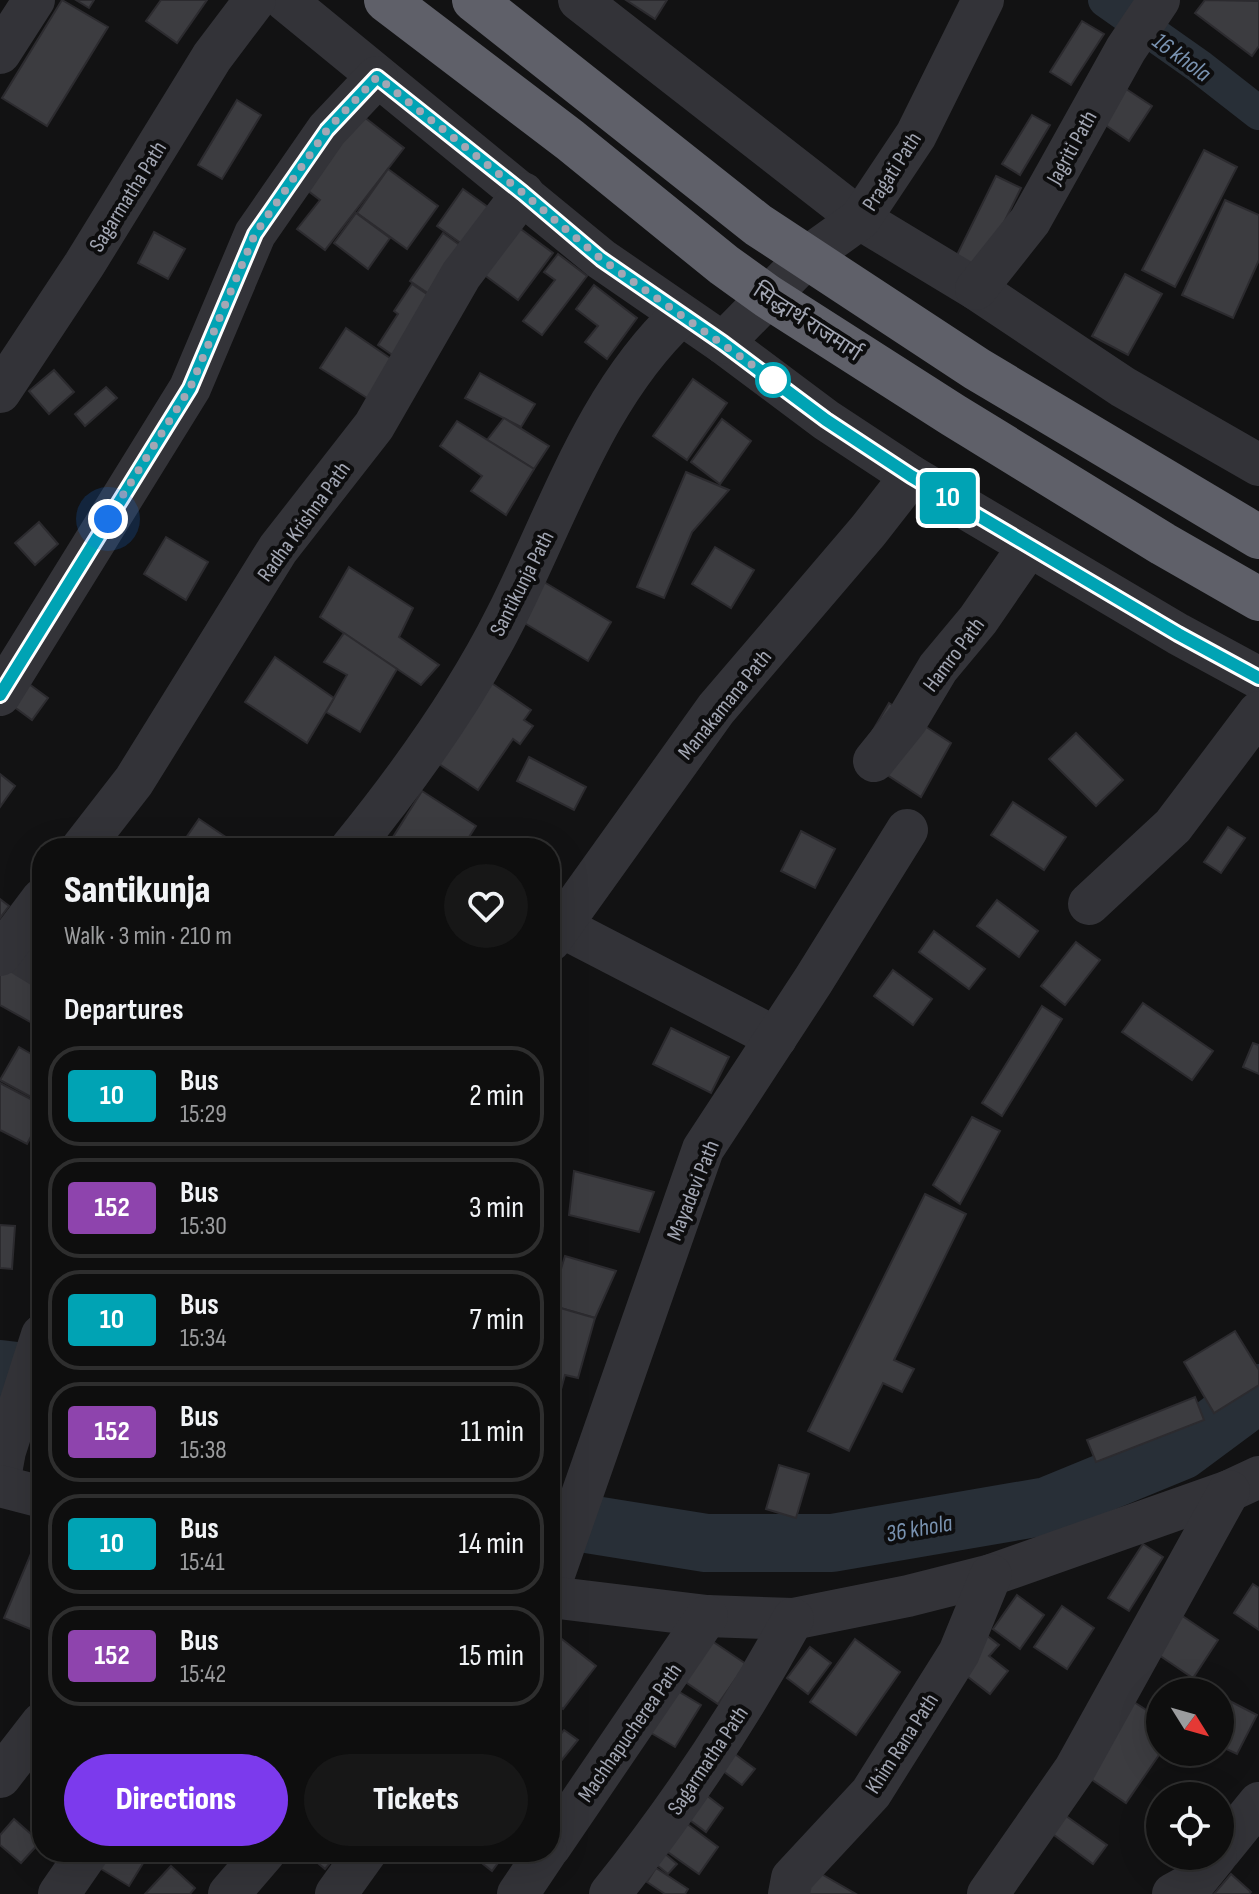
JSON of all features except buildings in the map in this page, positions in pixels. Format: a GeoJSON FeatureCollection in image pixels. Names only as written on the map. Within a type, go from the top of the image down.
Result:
{"type":"FeatureCollection","features":[{"type":"Feature","properties":{"kind":"highway","name":"सिद्धार्थ राजमार्ग"},"geometry":{"type":"LineString","coordinates":[[386,0],[767,296],[979,431],[1259,599]]}},
{"type":"Feature","properties":{"kind":"highway"},"geometry":{"type":"LineString","coordinates":[[474,0],[758,225],[977,369],[1259,537]]}},
{"type":"Feature","properties":{"kind":"street"},"geometry":{"type":"LineString","coordinates":[[0,53],[34,0]]}},
{"type":"Feature","properties":{"kind":"street","name":"Sagarmatha Path"},"geometry":{"type":"LineString","coordinates":[[0,392],[84,265],[212,57],[255,0]]}},
{"type":"Feature","properties":{"kind":"street"},"geometry":{"type":"LineString","coordinates":[[285,0],[601,259],[723,343],[826,420],[911,476],[1259,678]]}},
{"type":"Feature","properties":{"kind":"street"},"geometry":{"type":"LineString","coordinates":[[579,0],[860,219],[976,289],[1123,387],[1259,465]]}},
{"type":"Feature","properties":{"kind":"street","name":"Pragati Path"},"geometry":{"type":"LineString","coordinates":[[723,343],[807,257],[860,219],[916,135],[983,0]]}},
{"type":"Feature","properties":{"kind":"street","name":"Jagriti Path"},"geometry":{"type":"LineString","coordinates":[[976,289],[1030,221],[1126,49],[1159,0]]}},
{"type":"Feature","properties":{"kind":"street"},"geometry":{"type":"LineString","coordinates":[[0,695],[190,388],[255,234],[327,130],[377,77]]}},
{"type":"Feature","properties":{"kind":"street","name":"Radha Krishna Path"},"geometry":{"type":"LineString","coordinates":[[90,838],[134,781],[278,549],[374,426],[461,275],[523,193]]}},
{"type":"Feature","properties":{"kind":"street","name":"Santikunja Path"},"geometry":{"type":"LineString","coordinates":[[358,838],[440,728],[505,620],[610,400],[654,341],[681,315]]}},
{"type":"Feature","properties":{"kind":"street","name":"Manakamana Path"},"geometry":{"type":"LineString","coordinates":[[560,926],[716,709],[911,476]]}},
{"type":"Feature","properties":{"kind":"street","name":"Hamro Path"},"geometry":{"type":"LineString","coordinates":[[874,761],[907,720],[938,668],[978,620],[1029,546]]}},
{"type":"Feature","properties":{"kind":"street"},"geometry":{"type":"LineString","coordinates":[[1089,904],[1173,826],[1259,712]]}},
{"type":"Feature","properties":{"kind":"street","name":"Mayadevi Path"},"geometry":{"type":"LineString","coordinates":[[560,1557],[703,1149],[907,830]]}},
{"type":"Feature","properties":{"kind":"street"},"geometry":{"type":"LineString","coordinates":[[32,912],[3,950],[32,963]]}},
{"type":"Feature","properties":{"kind":"street"},"geometry":{"type":"LineString","coordinates":[[560,935],[776,1038]]}},
{"type":"Feature","properties":{"kind":"street"},"geometry":{"type":"LineString","coordinates":[[0,1478],[5,1451],[32,1366]]}},
{"type":"Feature","properties":{"kind":"street"},"geometry":{"type":"LineString","coordinates":[[560,1598],[707,1616],[793,1619],[908,1596],[991,1575],[1244,1484]]}},
{"type":"Feature","properties":{"kind":"street"},"geometry":{"type":"LineString","coordinates":[[988,1894],[1075,1769],[1244,1484]]}},
{"type":"Feature","properties":{"kind":"street"},"geometry":{"type":"LineString","coordinates":[[0,1486],[32,1494]]}},
{"type":"Feature","properties":{"kind":"street","name":"Khim Rana Path"},"geometry":{"type":"LineString","coordinates":[[789,1894],[792,1878],[871,1793],[959,1653],[991,1575]]}},
{"type":"Feature","properties":{"kind":"street","name":"Machhapucherea Path"},"geometry":{"type":"LineString","coordinates":[[560,1832],[707,1616]]}},
{"type":"Feature","properties":{"kind":"street","name":"Sagarmatha Path"},"geometry":{"type":"LineString","coordinates":[[610,1894],[704,1767],[759,1682],[793,1619]]}},
{"type":"Feature","properties":{"kind":"street"},"geometry":{"type":"LineString","coordinates":[[0,1777],[32,1736]]}},
{"type":"Feature","properties":{"kind":"street"},"geometry":{"type":"LineString","coordinates":[[1234,1834],[1259,1803]]}},
{"type":"Feature","properties":{"kind":"street"},"geometry":{"type":"LineString","coordinates":[[59,1894],[81,1862]]}},
{"type":"Feature","properties":{"kind":"street"},"geometry":{"type":"LineString","coordinates":[[229,1894],[256,1862]]}},
{"type":"Feature","properties":{"kind":"street"},"geometry":{"type":"LineString","coordinates":[[336,1894],[359,1862]]}},
{"type":"Feature","properties":{"kind":"street"},"geometry":{"type":"LineString","coordinates":[[518,1894],[539,1862]]}},
{"type":"Feature","properties":{"kind":"street"},"geometry":{"type":"LineString","coordinates":[[1173,1894],[1195,1882],[1205,1870]]}},
{"type":"Feature","properties":{"kind":"waterway","name":"16 khola"},"geometry":{"type":"LineString","coordinates":[[1105,0],[1259,113]]}},
{"type":"Feature","properties":{"kind":"waterway","name":"36 khola"},"geometry":{"type":"LineString","coordinates":[[0,1369],[32,1373]]}},
{"type":"Feature","properties":{"kind":"waterway","name":"36 khola"},"geometry":{"type":"LineString","coordinates":[[560,1520],[706,1543],[832,1543],[1047,1506],[1181,1451],[1259,1393]]}},
{"type":"Feature","properties":{"kind":"bus line","name":"10"},"geometry":{"type":"LineString","coordinates":[[0,695],[190,388],[255,234],[327,130],[377,77],[601,259],[723,343],[826,420],[911,476],[1178,634],[1259,678]]}},
{"type":"Feature","properties":{"kind":"route"},"geometry":{"type":"LineString","coordinates":[[108,519],[190,388],[255,234],[327,130],[377,77],[601,259],[773,380]]}}]}
